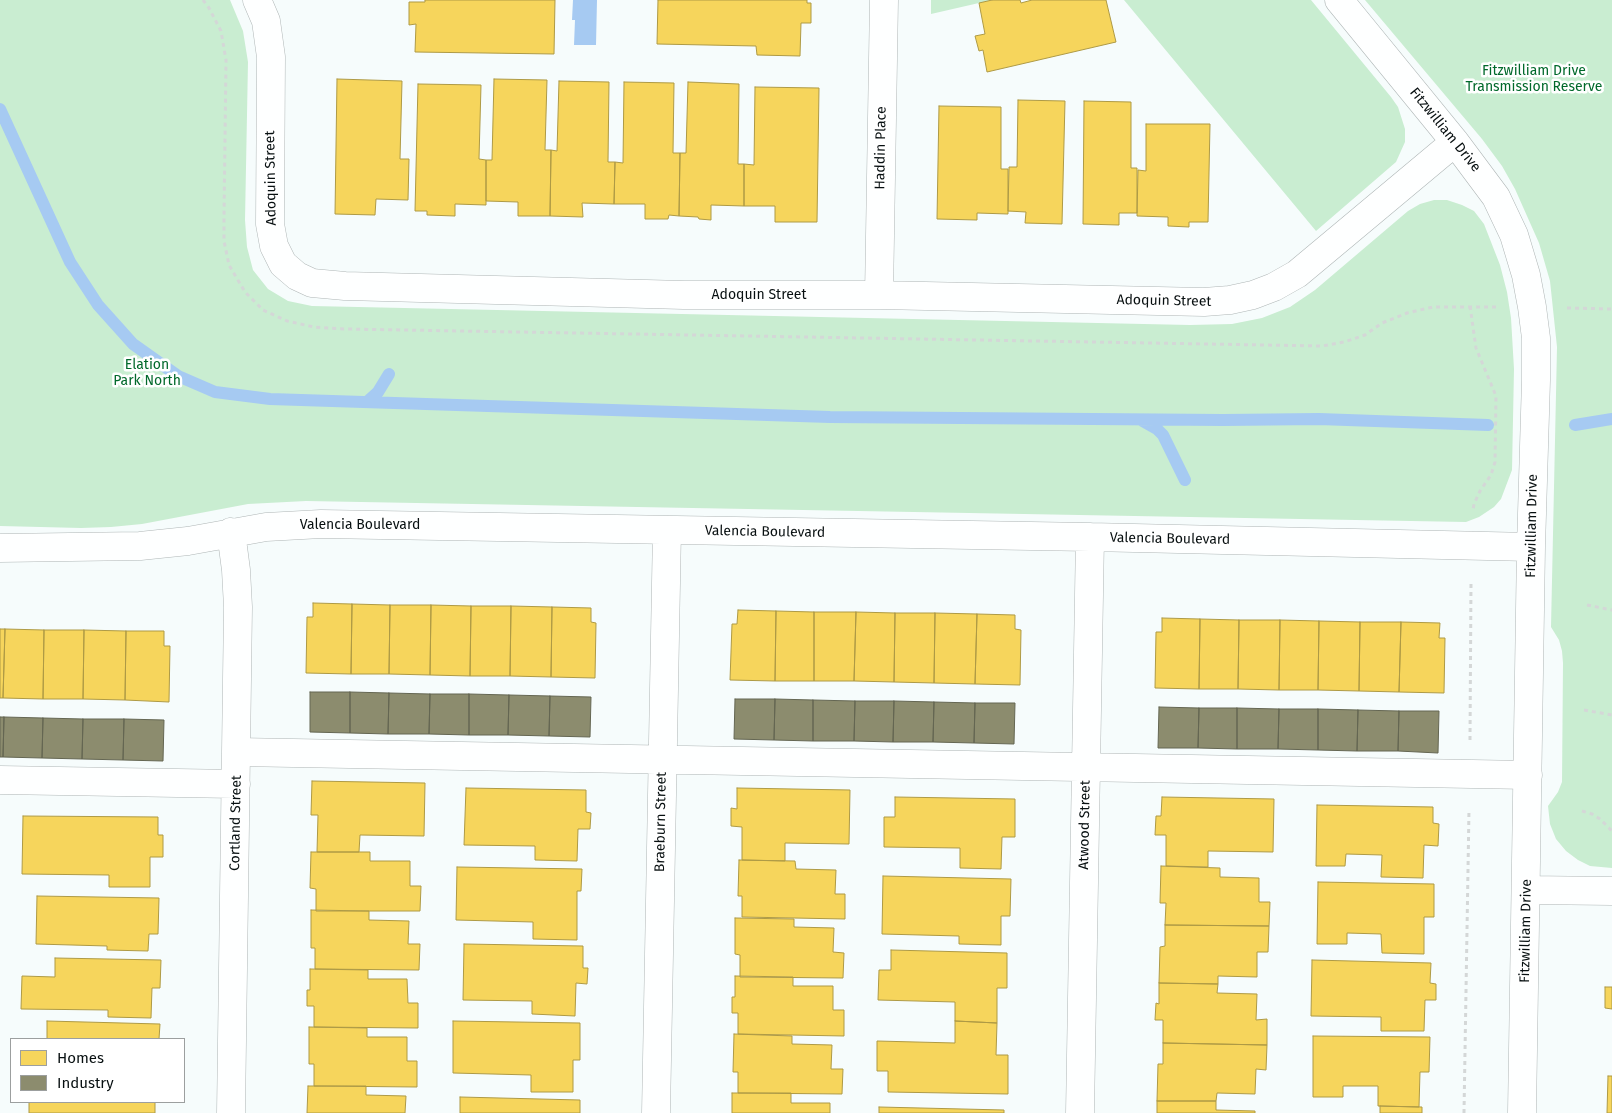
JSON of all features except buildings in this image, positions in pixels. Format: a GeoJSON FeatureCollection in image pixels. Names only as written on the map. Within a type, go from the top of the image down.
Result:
{"type":"FeatureCollection","features":[{"type":"Feature","properties":{"kind":"street","name":"Adoquin Street"},"geometry":{"type":"LineString","coordinates":[[257,0],[266,21],[271,57],[270,224],[274,246],[283,264],[297,276],[312,283],[345,286],[684,295],[878,295],[1204,302],[1230,300],[1254,295],[1282,282],[1315,261],[1456,142]]}},
{"type":"Feature","properties":{"kind":"street","name":"Haddin Place"},"geometry":{"type":"LineString","coordinates":[[878,295],[884,0]]}},
{"type":"Feature","properties":{"kind":"street","name":"Fitzwilliam Drive"},"geometry":{"type":"LineString","coordinates":[[1339,0],[1456,142],[1496,197],[1514,235],[1526,275],[1532,307],[1536,338],[1536,380],[1531,547],[1522,1113]]}},
{"type":"Feature","properties":{"kind":"street","name":"Valencia Boulevard"},"geometry":{"type":"LineString","coordinates":[[0,548],[140,546],[266,527],[321,524],[1090,537],[1531,547]]}},
{"type":"Feature","properties":{"kind":"street","name":"Braeburn Street"},"geometry":{"type":"LineString","coordinates":[[656,1113],[667,530]]}},
{"type":"Feature","properties":{"kind":"street","name":"Cortland Street"},"geometry":{"type":"LineString","coordinates":[[230,1113],[238,607],[231,532]]}},
{"type":"Feature","properties":{"kind":"street","name":"Atwood Street"},"geometry":{"type":"LineString","coordinates":[[1080,1113],[1090,537]]}},
{"type":"Feature","properties":{"kind":"street"},"geometry":{"type":"LineString","coordinates":[[237,752],[1528,775]]}},
{"type":"Feature","properties":{"kind":"street"},"geometry":{"type":"LineString","coordinates":[[0,780],[236,784]]}},
{"type":"Feature","properties":{"kind":"street"},"geometry":{"type":"LineString","coordinates":[[1527,890],[1612,891]]}},
{"type":"Feature","properties":{"kind":"path"},"geometry":{"type":"LineString","coordinates":[[1470,306],[1476,348],[1496,396],[1495,462]]}},
{"type":"Feature","properties":{"kind":"path"},"geometry":{"type":"LineString","coordinates":[[1587,605],[1612,610]]}},
{"type":"Feature","properties":{"kind":"path"},"geometry":{"type":"LineString","coordinates":[[1584,710],[1612,715]]}},
{"type":"Feature","properties":{"kind":"path"},"geometry":{"type":"LineString","coordinates":[[1582,812],[1592,814],[1600,819],[1612,831]]}},
{"type":"Feature","properties":{"kind":"green space","name":"Elation Park North"},"geometry":{"type":"Polygon","coordinates":[[[0,0],[230,0],[243,31],[248,62],[245,220],[247,247],[253,270],[268,289],[288,301],[312,306],[1190,325],[1232,324],[1262,318],[1290,307],[1315,290],[1408,211],[1420,204],[1434,200],[1447,200],[1474,211],[1484,224],[1500,265],[1507,292],[1511,318],[1514,369],[1512,470],[1501,499],[1494,507],[1479,517],[1466,522],[306,501],[248,504],[142,524],[111,527],[0,526],[0,0]]]}},
{"type":"Feature","properties":{"kind":"green space"},"geometry":{"type":"Polygon","coordinates":[[[931,0],[992,0],[931,14],[931,0]]]}},
{"type":"Feature","properties":{"kind":"green space"},"geometry":{"type":"Polygon","coordinates":[[[1124,0],[1311,0],[1398,107],[1405,129],[1405,142],[1396,162],[1316,231],[1124,0]]]}},
{"type":"Feature","properties":{"kind":"green space","name":"Fitzwilliam Drive Transmission Reserve"},"geometry":{"type":"Polygon","coordinates":[[[1365,0],[1612,0],[1612,868],[1590,866],[1566,851],[1556,839],[1550,824],[1548,806],[1558,792],[1562,782],[1563,663],[1559,640],[1551,627],[1557,347],[1550,281],[1539,243],[1515,189],[1502,166],[1482,139],[1365,0]]]}},
{"type":"Feature","properties":{"kind":"water"},"geometry":{"type":"Polygon","coordinates":[[[573,0],[597,0],[596,45],[574,45],[575,20],[572,20],[573,0]]]}},
{"type":"Feature","properties":{"kind":"waterway"},"geometry":{"type":"LineString","coordinates":[[0,109],[70,262],[98,305],[133,344],[178,376],[215,392],[270,399],[830,417],[1319,419],[1488,425]]}},
{"type":"Feature","properties":{"kind":"waterway"},"geometry":{"type":"LineString","coordinates":[[367,402],[378,392],[389,374]]}},
{"type":"Feature","properties":{"kind":"waterway"},"geometry":{"type":"LineString","coordinates":[[1575,425],[1612,419]]}},
{"type":"Feature","properties":{"kind":"waterway"},"geometry":{"type":"LineString","coordinates":[[1141,420],[1157,429],[1163,435],[1185,480]]}}]}
